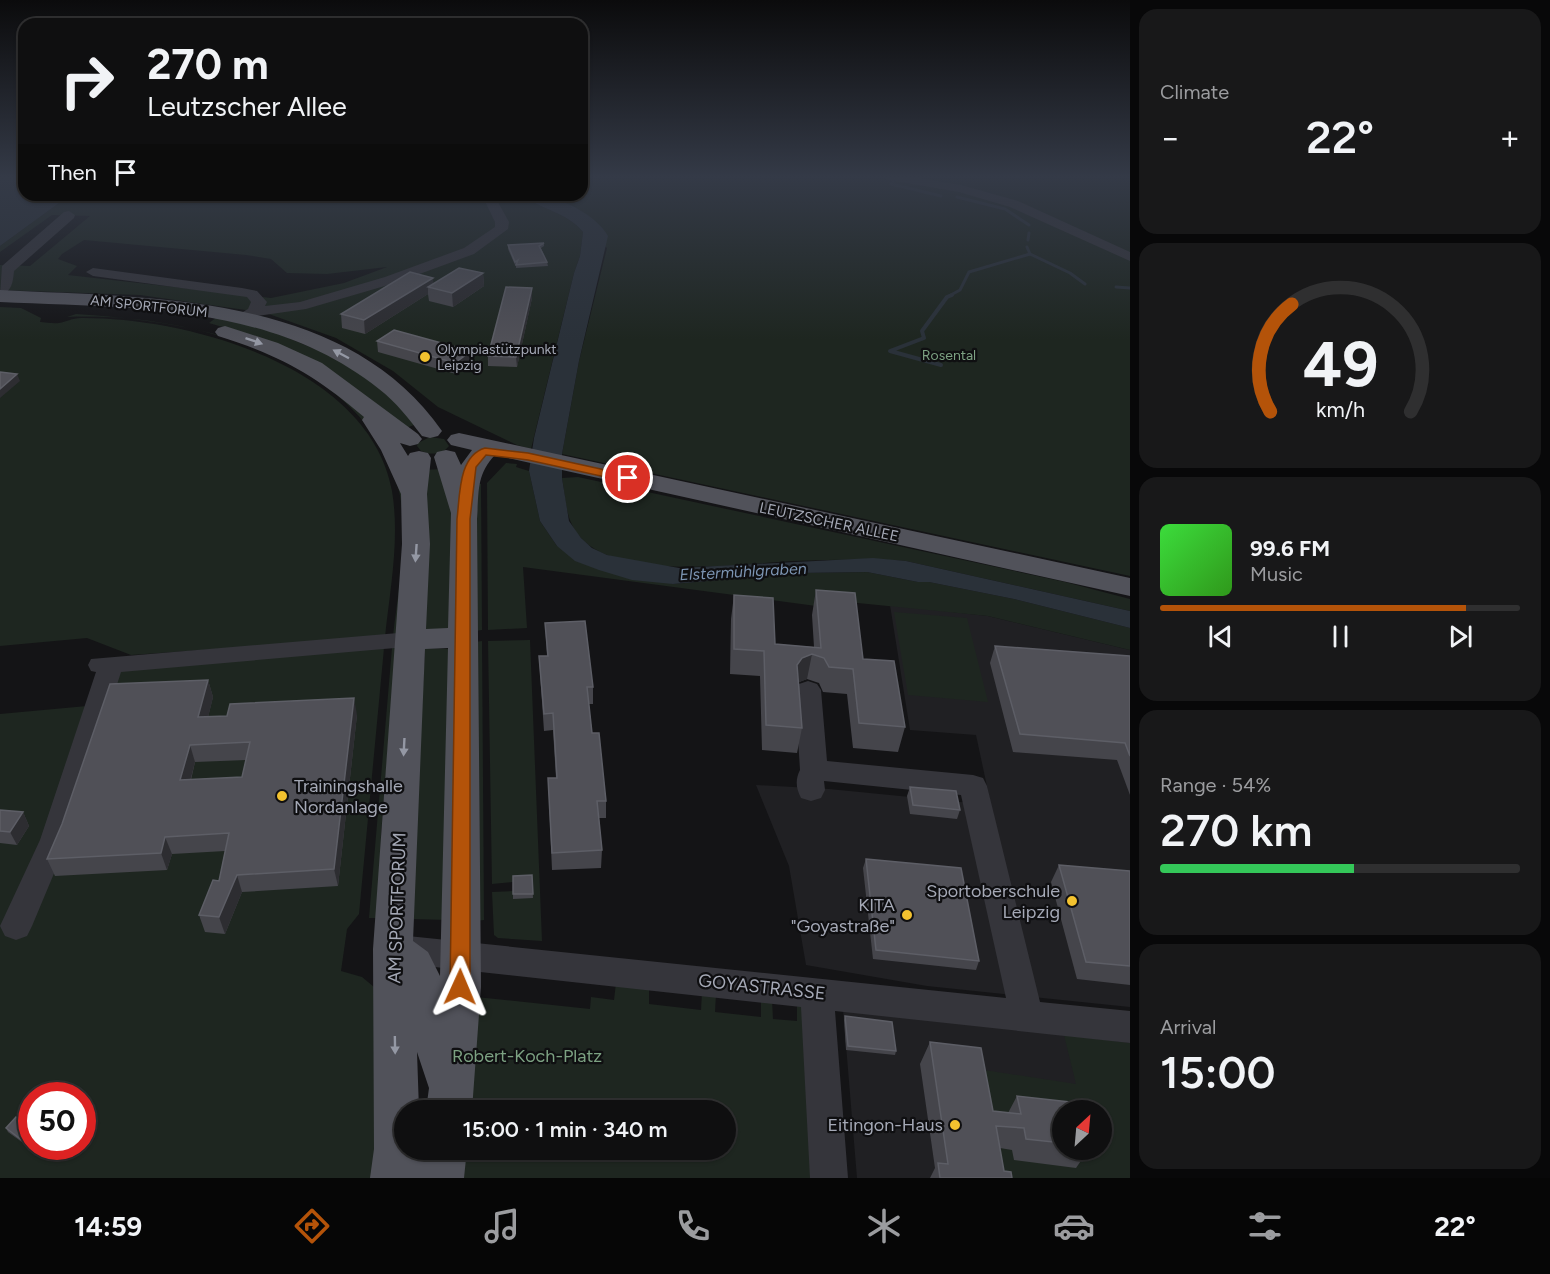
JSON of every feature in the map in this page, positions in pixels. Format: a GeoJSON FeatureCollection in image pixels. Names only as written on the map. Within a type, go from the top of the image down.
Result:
{"type":"FeatureCollection","features":[{"type":"Feature","properties":{"kind":"main road","name":"AM SPORTFORUM"},"geometry":{"type":"LineString","coordinates":[[0,294],[198,325],[252,340],[287,353],[326,375],[388,427],[420,442]]}},
{"type":"Feature","properties":{"kind":"main road","name":"AM SPORTFORUM"},"geometry":{"type":"LineString","coordinates":[[0,302],[76,305],[141,302],[248,315],[340,353],[390,386],[420,442],[414,494],[417,536],[393,949],[397,1149],[394,1178]]}},
{"type":"Feature","properties":{"kind":"main road","name":"AM SPORTFORUM"},"geometry":{"type":"LineString","coordinates":[[198,325],[217,313]]}},
{"type":"Feature","properties":{"kind":"main road","name":"LEUTZSCHER ALLEE"},"geometry":{"type":"LineString","coordinates":[[390,386],[424,411],[528,457]]}},
{"type":"Feature","properties":{"kind":"main road","name":"AM SPORTFORUM"},"geometry":{"type":"LineString","coordinates":[[362,406],[393,450],[414,494]]}},
{"type":"Feature","properties":{"kind":"main road"},"geometry":{"type":"LineString","coordinates":[[420,442],[452,434],[464,519]]}},
{"type":"Feature","properties":{"kind":"main road","name":"LEUTZSCHER ALLEE"},"geometry":{"type":"LineString","coordinates":[[454,449],[528,457]]}},
{"type":"Feature","properties":{"kind":"main road","name":"LEUTZSCHER ALLEE"},"geometry":{"type":"LineString","coordinates":[[454,449],[528,457],[564,464],[1130,587]]}},
{"type":"Feature","properties":{"kind":"main road"},"geometry":{"type":"LineString","coordinates":[[450,1100],[460,954],[464,519],[470,467],[478,455],[485,452]]}},
{"type":"Feature","properties":{"kind":"main road"},"geometry":{"type":"LineString","coordinates":[[410,640],[462,637]]}},
{"type":"Feature","properties":{"kind":"main road"},"geometry":{"type":"LineString","coordinates":[[393,949],[414,965],[424,987],[450,1100]]}},
{"type":"Feature","properties":{"kind":"main road"},"geometry":{"type":"LineString","coordinates":[[440,1178],[442,1160]]}},
{"type":"Feature","properties":{"kind":"street"},"geometry":{"type":"LineString","coordinates":[[0,294],[10,291],[13,266],[51,231]]}},
{"type":"Feature","properties":{"kind":"street"},"geometry":{"type":"LineString","coordinates":[[248,315],[301,306],[335,297],[468,251],[498,231]]}},
{"type":"Feature","properties":{"kind":"street"},"geometry":{"type":"LineString","coordinates":[[1073,231],[1130,257]]}},
{"type":"Feature","properties":{"kind":"street"},"geometry":{"type":"LineString","coordinates":[[93,273],[252,294],[259,302],[248,315]]}},
{"type":"Feature","properties":{"kind":"street"},"geometry":{"type":"LineString","coordinates":[[16,926],[54,840],[106,665],[410,640]]}},
{"type":"Feature","properties":{"kind":"street"},"geometry":{"type":"LineString","coordinates":[[808,690],[813,780],[973,786],[1027,1016]]}},
{"type":"Feature","properties":{"kind":"street","name":"GOYASTRASSE"},"geometry":{"type":"LineString","coordinates":[[393,949],[460,954],[1130,1027]]}},
{"type":"Feature","properties":{"kind":"street"},"geometry":{"type":"LineString","coordinates":[[817,993],[829,1178]]}},
{"type":"Feature","properties":{"kind":"shaded area"},"geometry":{"type":"Polygon","coordinates":[[[890,605],[988,616],[1130,650],[1130,1007],[927,986],[806,965],[789,866],[756,785],[829,789],[991,805],[976,735],[910,730],[890,605]]]}},
{"type":"Feature","properties":{"kind":"shaded area"},"geometry":{"type":"Polygon","coordinates":[[[843,1009],[1130,1043],[1130,1178],[857,1178],[843,1009]]]}},
{"type":"Feature","properties":{"kind":"green space"},"geometry":{"type":"Polygon","coordinates":[[[21,231],[30,231],[0,252],[0,246],[21,231]]]}},
{"type":"Feature","properties":{"kind":"green space"},"geometry":{"type":"Polygon","coordinates":[[[72,231],[583,232],[580,256],[531,449],[517,445],[438,407],[393,371],[336,338],[266,313],[140,295],[0,290],[0,265],[30,266],[72,231]],[[84,240],[58,259],[77,266],[68,275],[271,298],[344,283],[387,267],[327,274],[287,273],[271,259],[84,240]]]}},
{"type":"Feature","properties":{"kind":"green space","name":"Rosental"},"geometry":{"type":"Polygon","coordinates":[[[588,231],[1130,231],[1130,576],[562,454],[579,361],[607,248],[588,231]]]}},
{"type":"Feature","properties":{"kind":"green space"},"geometry":{"type":"Polygon","coordinates":[[[0,307],[21,308],[41,318],[40,322],[57,323],[81,318],[124,320],[172,327],[221,340],[268,358],[312,382],[349,412],[377,448],[392,491],[395,546],[385,637],[131,655],[87,638],[0,646],[0,307]]]}},
{"type":"Feature","properties":{"kind":"green space"},"geometry":{"type":"Polygon","coordinates":[[[76,314],[110,317],[67,317],[76,314]]]}},
{"type":"Feature","properties":{"kind":"green space"},"geometry":{"type":"Polygon","coordinates":[[[217,317],[245,320],[353,365],[419,423],[401,430],[256,337],[209,323],[217,317]]]}},
{"type":"Feature","properties":{"kind":"green space"},"geometry":{"type":"Polygon","coordinates":[[[216,335],[270,352],[314,374],[352,404],[382,441],[401,487],[406,524],[405,562],[397,636],[393,636],[403,542],[398,487],[379,443],[349,406],[310,375],[264,352],[216,335]]]}},
{"type":"Feature","properties":{"kind":"green space"},"geometry":{"type":"Polygon","coordinates":[[[430,437],[444,439],[449,446],[436,453],[421,451],[417,446],[418,443],[430,437]]]}},
{"type":"Feature","properties":{"kind":"green space"},"geometry":{"type":"Polygon","coordinates":[[[506,463],[517,464],[516,467],[529,471],[540,521],[557,546],[673,584],[798,573],[867,572],[1014,599],[1130,628],[1130,650],[988,616],[848,602],[846,610],[523,567],[527,628],[488,630],[487,483],[506,463]]]}},
{"type":"Feature","properties":{"kind":"green space"},"geometry":{"type":"Polygon","coordinates":[[[444,469],[453,503],[454,628],[424,631],[422,470],[444,469]]]}},
{"type":"Feature","properties":{"kind":"green space"},"geometry":{"type":"Polygon","coordinates":[[[578,477],[1065,582],[1130,599],[1130,611],[906,561],[792,561],[681,567],[622,560],[598,551],[580,537],[571,524],[562,478],[578,477]]]}},
{"type":"Feature","properties":{"kind":"green space"},"geometry":{"type":"Polygon","coordinates":[[[475,484],[481,484],[482,630],[475,631],[475,484]]]}},
{"type":"Feature","properties":{"kind":"green space"},"geometry":{"type":"Polygon","coordinates":[[[894,612],[967,618],[988,702],[908,695],[894,612]]]}},
{"type":"Feature","properties":{"kind":"green space"},"geometry":{"type":"Polygon","coordinates":[[[530,640],[542,941],[498,938],[494,935],[492,892],[513,891],[532,898],[533,880],[492,884],[488,641],[530,640]]]}},
{"type":"Feature","properties":{"kind":"green space"},"geometry":{"type":"Polygon","coordinates":[[[482,641],[484,920],[476,921],[475,642],[482,641]]]}},
{"type":"Feature","properties":{"kind":"green space"},"geometry":{"type":"Polygon","coordinates":[[[396,647],[381,835],[380,913],[378,918],[369,918],[392,648],[396,647]]]}},
{"type":"Feature","properties":{"kind":"green space"},"geometry":{"type":"Polygon","coordinates":[[[384,648],[359,914],[347,929],[341,971],[362,977],[380,992],[376,1135],[372,1178],[0,1178],[0,714],[87,706],[123,669],[384,648]]]}},
{"type":"Feature","properties":{"kind":"green space"},"geometry":{"type":"Polygon","coordinates":[[[425,648],[452,649],[449,920],[411,919],[425,648]]]}},
{"type":"Feature","properties":{"kind":"green space","name":"Robert-Koch-Platz"},"geometry":{"type":"Polygon","coordinates":[[[616,983],[649,986],[649,1004],[701,1010],[702,992],[716,994],[715,1012],[761,1017],[761,999],[772,1000],[773,1019],[797,1021],[797,1003],[807,1004],[819,1178],[458,1178],[460,1160],[736,1160],[736,1100],[468,1100],[476,997],[590,1009],[591,997],[614,1000],[616,983]]]}},
{"type":"Feature","properties":{"kind":"green space"},"geometry":{"type":"Polygon","coordinates":[[[1064,1035],[1130,1043],[1130,1178],[1005,1178],[984,1070],[1076,1084],[1064,1035]]]}},
{"type":"Feature","properties":{"kind":"water"},"geometry":{"type":"Polygon","coordinates":[[[0,231],[21,231],[0,246],[0,231]]]}},
{"type":"Feature","properties":{"kind":"water","name":"Elstermühlgraben"},"geometry":{"type":"Polygon","coordinates":[[[604,231],[608,236],[579,361],[562,454],[562,478],[569,521],[581,538],[592,548],[607,555],[679,568],[873,558],[906,561],[1130,611],[1130,628],[1014,599],[867,572],[798,573],[673,584],[632,580],[575,561],[557,546],[540,521],[529,471],[534,438],[580,256],[583,232],[604,231]]]}},
{"type":"Feature","properties":{"kind":"building"},"geometry":{"type":"Polygon","coordinates":[[[544,243],[539,246],[547,262],[516,265],[518,260],[515,262],[508,245],[544,243]]]}},
{"type":"Feature","properties":{"kind":"building"},"geometry":{"type":"Polygon","coordinates":[[[459,268],[483,273],[452,293],[428,287],[459,268]]]}},
{"type":"Feature","properties":{"kind":"building"},"geometry":{"type":"Polygon","coordinates":[[[410,272],[433,278],[364,320],[341,314],[410,272]]]}},
{"type":"Feature","properties":{"kind":"building"},"geometry":{"type":"Polygon","coordinates":[[[506,287],[532,288],[516,357],[488,356],[506,287]]]}},
{"type":"Feature","properties":{"kind":"building"},"geometry":{"type":"Polygon","coordinates":[[[394,330],[471,351],[455,363],[377,341],[394,330]]]}},
{"type":"Feature","properties":{"kind":"building"},"geometry":{"type":"Polygon","coordinates":[[[0,372],[17,374],[0,389],[0,372]]]}},
{"type":"Feature","properties":{"kind":"building"},"geometry":{"type":"Polygon","coordinates":[[[816,590],[855,593],[863,659],[894,661],[905,727],[859,723],[853,669],[829,667],[824,658],[812,654],[802,658],[797,665],[802,728],[766,725],[764,651],[734,649],[734,595],[773,598],[775,644],[821,648],[816,590]]]}},
{"type":"Feature","properties":{"kind":"building"},"geometry":{"type":"Polygon","coordinates":[[[585,621],[593,687],[587,687],[592,733],[599,733],[606,801],[597,801],[602,850],[552,853],[548,778],[557,778],[553,713],[544,714],[539,656],[548,656],[545,623],[585,621]]]}},
{"type":"Feature","properties":{"kind":"building"},"geometry":{"type":"Polygon","coordinates":[[[995,646],[1130,656],[1130,756],[1125,743],[1020,734],[995,646]]]}},
{"type":"Feature","properties":{"kind":"building","name":"Trainingshalle Nordanlage"},"geometry":{"type":"Polygon","coordinates":[[[208,680],[198,717],[227,716],[230,704],[354,698],[334,869],[237,875],[219,917],[199,915],[213,880],[219,881],[229,833],[165,837],[161,853],[47,859],[62,824],[110,684],[208,680]],[[250,742],[190,745],[180,780],[242,777],[250,742]]]}},
{"type":"Feature","properties":{"kind":"building"},"geometry":{"type":"Polygon","coordinates":[[[910,787],[956,791],[960,810],[913,805],[910,787]]]}},
{"type":"Feature","properties":{"kind":"building"},"geometry":{"type":"Polygon","coordinates":[[[0,810],[23,812],[10,832],[0,831],[0,810]]]}},
{"type":"Feature","properties":{"kind":"building"},"geometry":{"type":"Polygon","coordinates":[[[866,859],[961,868],[979,961],[876,950],[866,859]]]}},
{"type":"Feature","properties":{"kind":"building"},"geometry":{"type":"Polygon","coordinates":[[[1059,865],[1130,871],[1130,966],[1086,962],[1059,865]]]}},
{"type":"Feature","properties":{"kind":"building"},"geometry":{"type":"Polygon","coordinates":[[[532,875],[533,894],[513,894],[513,876],[532,875]]]}},
{"type":"Feature","properties":{"kind":"building"},"geometry":{"type":"Polygon","coordinates":[[[845,1016],[892,1022],[896,1051],[848,1046],[845,1016]]]}},
{"type":"Feature","properties":{"kind":"building"},"geometry":{"type":"Polygon","coordinates":[[[930,1042],[981,1048],[993,1111],[1021,1114],[1017,1096],[1052,1100],[1052,1142],[1026,1139],[1024,1128],[996,1126],[1004,1171],[1011,1172],[1012,1178],[940,1178],[938,1163],[948,1164],[930,1042]]]}},
{"type":"Feature","properties":{"kind":"building"},"geometry":{"type":"Polygon","coordinates":[[[16,1117],[18,1118],[18,1137],[6,1128],[16,1117]]]}},
{"type":"Feature","properties":{"kind":"waterway"},"geometry":{"type":"LineString","coordinates":[[1028,240],[1029,233]]}},
{"type":"Feature","properties":{"kind":"waterway"},"geometry":{"type":"LineString","coordinates":[[1027,247],[1030,254]]}},
{"type":"Feature","properties":{"kind":"waterway"},"geometry":{"type":"LineString","coordinates":[[949,296],[960,290],[969,272],[1030,254]]}},
{"type":"Feature","properties":{"kind":"waterway"},"geometry":{"type":"LineString","coordinates":[[1030,254],[1070,273],[1085,284]]}},
{"type":"Feature","properties":{"kind":"waterway"},"geometry":{"type":"LineString","coordinates":[[1116,287],[1130,288]]}},
{"type":"Feature","properties":{"kind":"waterway"},"geometry":{"type":"LineString","coordinates":[[941,365],[890,351],[924,338],[922,331],[947,297],[952,295]]}},
{"type":"Feature","properties":{"kind":"place","name":"Olympiastützpunkt Leipzig"},"geometry":{"type":"Point","coordinates":[425,357]}},
{"type":"Feature","properties":{"kind":"place","name":"Trainingshalle Nordanlage"},"geometry":{"type":"Point","coordinates":[282,796]}},
{"type":"Feature","properties":{"kind":"place","name":"Sportoberschule Leipzig"},"geometry":{"type":"Point","coordinates":[1072,901]}},
{"type":"Feature","properties":{"kind":"place","name":"KITA \"Goyastraße\""},"geometry":{"type":"Point","coordinates":[907,915]}},
{"type":"Feature","properties":{"kind":"place","name":"Eitingon-Haus"},"geometry":{"type":"Point","coordinates":[955,1125]}},
{"type":"Feature","properties":{"kind":"route"},"geometry":{"type":"LineString","coordinates":[[460,987],[464,519],[470,467],[478,455],[485,452],[528,457],[628,478]]}}]}
